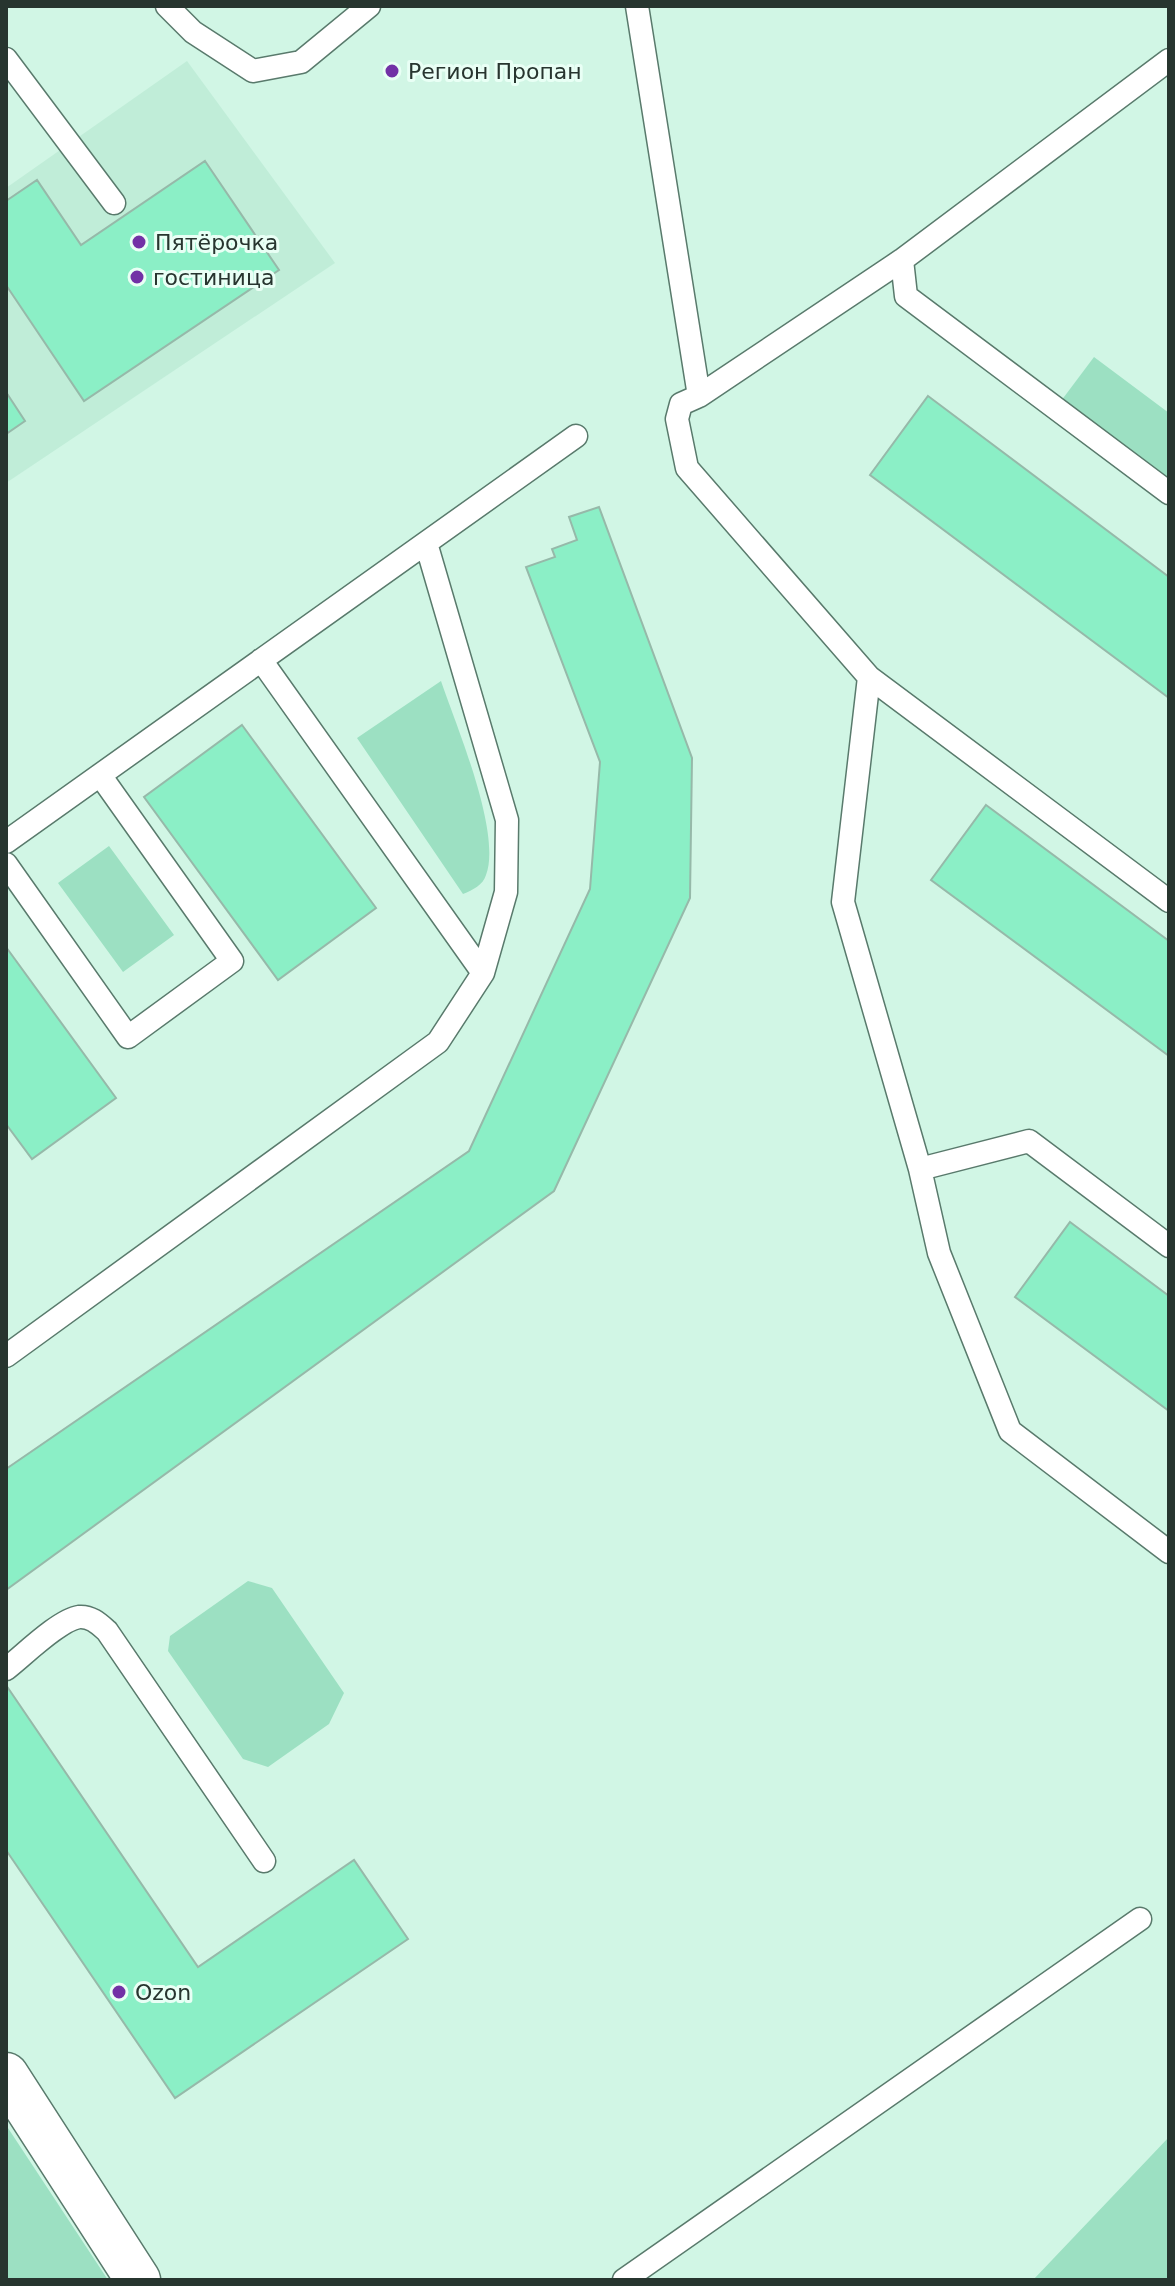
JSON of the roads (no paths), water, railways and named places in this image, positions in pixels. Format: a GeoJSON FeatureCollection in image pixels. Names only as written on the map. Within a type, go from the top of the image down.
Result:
{"type":"FeatureCollection","features":[{"type":"Feature","properties":{"kind":"street"},"geometry":{"type":"LineString","coordinates":[[6,2075],[138,2280]]}},
{"type":"Feature","properties":{"kind":"lane"},"geometry":{"type":"LineString","coordinates":[[167,6],[193,32],[253,71],[301,62],[369,6]]}},
{"type":"Feature","properties":{"kind":"lane"},"geometry":{"type":"LineString","coordinates":[[637,6],[699,396]]}},
{"type":"Feature","properties":{"kind":"lane"},"geometry":{"type":"LineString","coordinates":[[6,59],[114,203]]}},
{"type":"Feature","properties":{"kind":"lane"},"geometry":{"type":"LineString","coordinates":[[1169,60],[902,260],[699,396],[681,404],[677,419],[687,468],[869,677],[1169,901]]}},
{"type":"Feature","properties":{"kind":"lane"},"geometry":{"type":"LineString","coordinates":[[902,260],[906,296],[1169,493]]}},
{"type":"Feature","properties":{"kind":"lane"},"geometry":{"type":"LineString","coordinates":[[6,842],[576,436]]}},
{"type":"Feature","properties":{"kind":"lane"},"geometry":{"type":"LineString","coordinates":[[6,1356],[438,1042],[483,973],[506,892],[507,820],[426,543]]}},
{"type":"Feature","properties":{"kind":"lane"},"geometry":{"type":"LineString","coordinates":[[261,660],[483,973]]}},
{"type":"Feature","properties":{"kind":"lane"},"geometry":{"type":"LineString","coordinates":[[869,677],[843,902],[920,1169],[939,1253],[1010,1431],[1169,1552]]}},
{"type":"Feature","properties":{"kind":"lane"},"geometry":{"type":"LineString","coordinates":[[6,864],[128,1037],[232,961],[100,775]]}},
{"type":"Feature","properties":{"kind":"lane"},"geometry":{"type":"LineString","coordinates":[[920,1169],[1029,1141],[1169,1246]]}},
{"type":"Feature","properties":{"kind":"lane"},"geometry":{"type":"LineString","coordinates":[[6,1669],[64,1624],[80,1617],[95,1620],[107,1631],[264,1861]]}},
{"type":"Feature","properties":{"kind":"lane"},"geometry":{"type":"LineString","coordinates":[[624,2280],[1140,1919]]}},
{"type":"Feature","properties":{"kind":"place","name":"Регион Пропан"},"geometry":{"type":"Point","coordinates":[392,71]}},
{"type":"Feature","properties":{"kind":"place","name":"Пятёрочка"},"geometry":{"type":"Point","coordinates":[139,242]}},
{"type":"Feature","properties":{"kind":"place","name":"гостиница"},"geometry":{"type":"Point","coordinates":[137,277]}},
{"type":"Feature","properties":{"kind":"place","name":"Ozon"},"geometry":{"type":"Point","coordinates":[119,1992]}}]}
